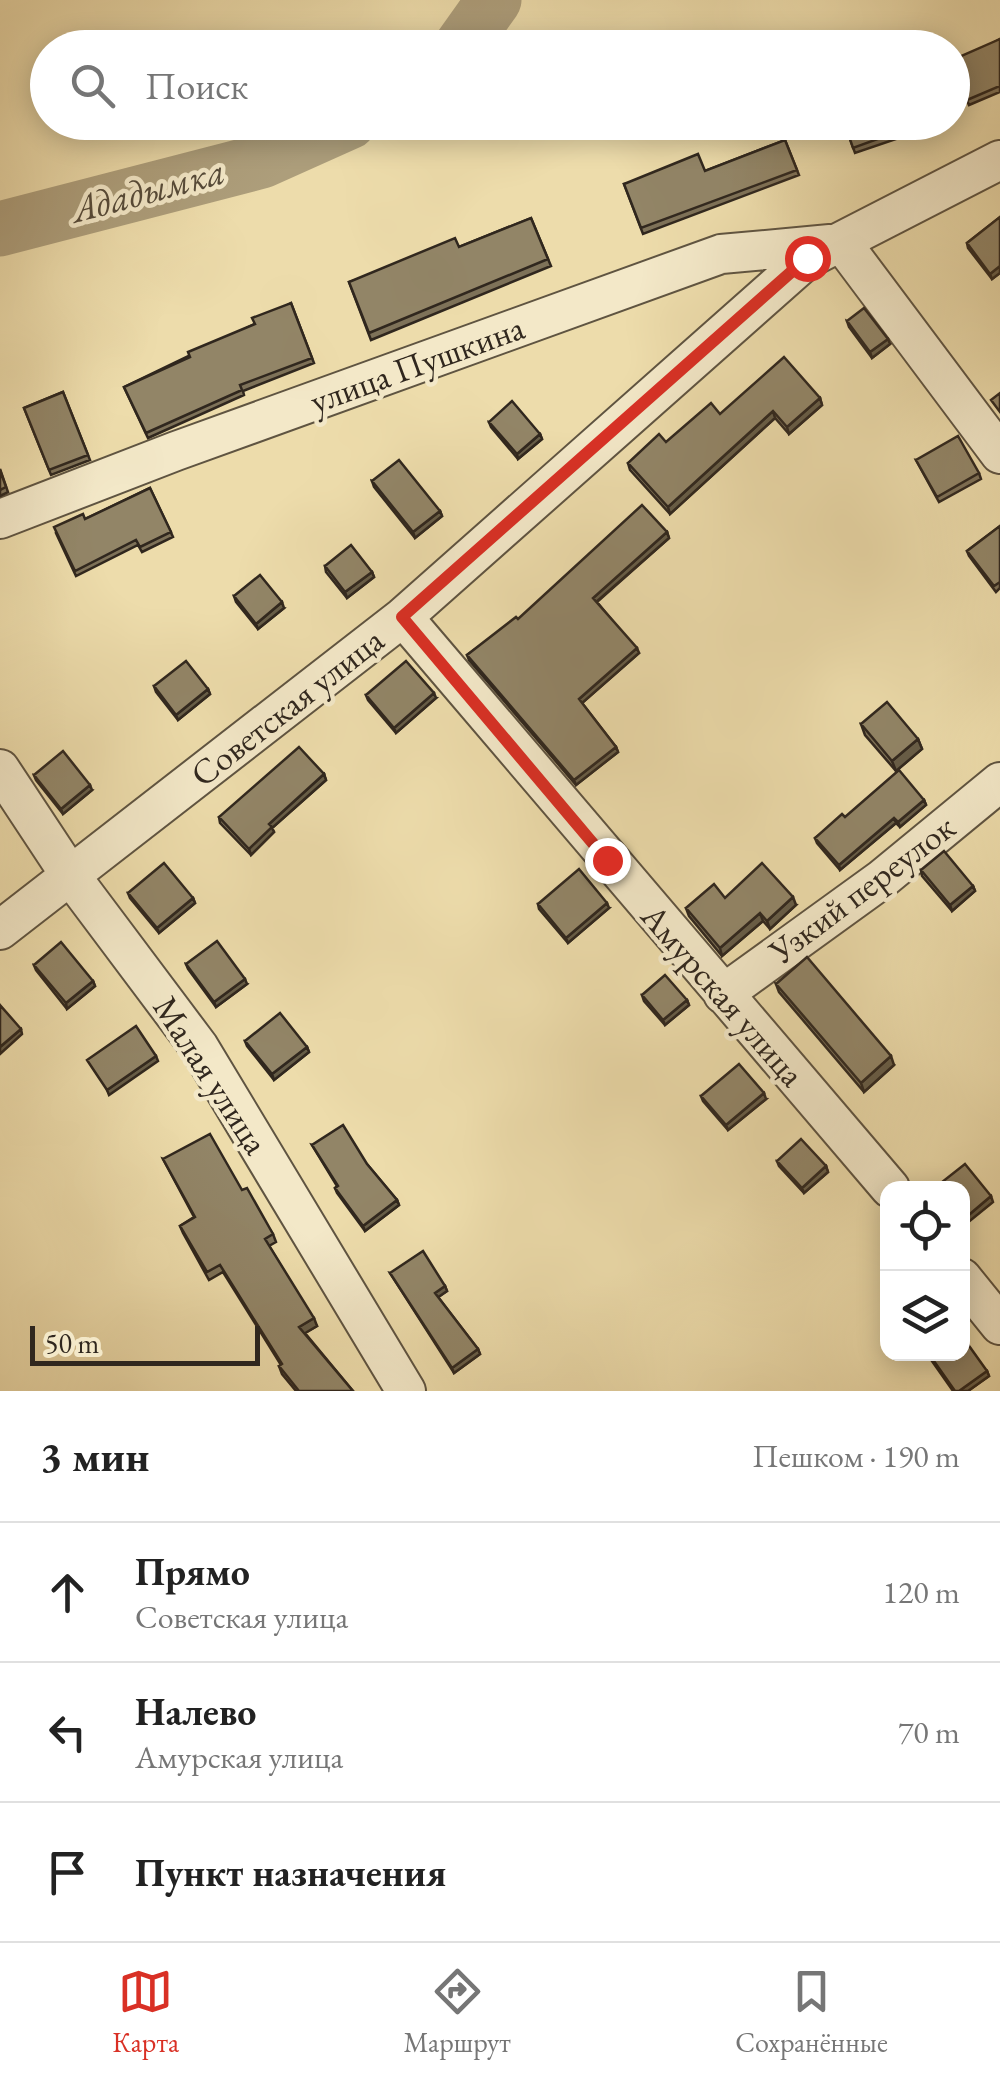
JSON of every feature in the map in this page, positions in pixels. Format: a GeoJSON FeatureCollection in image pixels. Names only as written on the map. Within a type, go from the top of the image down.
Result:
{"type":"FeatureCollection","features":[{"type":"Feature","properties":{"kind":"street","name":"Советская улица"},"geometry":{"type":"LineString","coordinates":[[0,930],[402,617],[807,258],[1000,160]]}},
{"type":"Feature","properties":{"kind":"street"},"geometry":{"type":"LineString","coordinates":[[842,243],[1000,454]]}},
{"type":"Feature","properties":{"kind":"street","name":"улица Пушкина"},"geometry":{"type":"LineString","coordinates":[[0,520],[195,444],[720,254],[842,243]]}},
{"type":"Feature","properties":{"kind":"street","name":"Амурская улица"},"geometry":{"type":"LineString","coordinates":[[402,617],[884,1181]]}},
{"type":"Feature","properties":{"kind":"street","name":"Малая улица"},"geometry":{"type":"LineString","coordinates":[[0,769],[70,875],[199,1047],[406,1391]]}},
{"type":"Feature","properties":{"kind":"street","name":"Узкий переулок"},"geometry":{"type":"LineString","coordinates":[[723,994],[882,879],[1000,782]]}},
{"type":"Feature","properties":{"kind":"street"},"geometry":{"type":"LineString","coordinates":[[970,1288],[1000,1325]]}},
{"type":"Feature","properties":{"kind":"building"},"geometry":{"type":"Polygon","coordinates":[[[1000,39],[1000,86],[970,99],[970,52],[1000,39]]]}},
{"type":"Feature","properties":{"kind":"building"},"geometry":{"type":"Polygon","coordinates":[[[785,140],[797,170],[641,228],[624,184],[698,154],[705,171],[785,140]]]}},
{"type":"Feature","properties":{"kind":"building"},"geometry":{"type":"Polygon","coordinates":[[[850,140],[875,140],[853,148],[850,140]]]}},
{"type":"Feature","properties":{"kind":"building"},"geometry":{"type":"Polygon","coordinates":[[[1000,217],[1000,266],[990,274],[967,243],[1000,217]]]}},
{"type":"Feature","properties":{"kind":"building"},"geometry":{"type":"Polygon","coordinates":[[[531,218],[548,259],[369,333],[349,282],[455,238],[459,247],[531,218]]]}},
{"type":"Feature","properties":{"kind":"building"},"geometry":{"type":"Polygon","coordinates":[[[291,303],[312,358],[240,385],[242,390],[146,433],[124,387],[190,357],[188,352],[255,324],[252,318],[291,303]]]}},
{"type":"Feature","properties":{"kind":"building"},"geometry":{"type":"Polygon","coordinates":[[[864,308],[888,339],[870,352],[847,321],[864,308]]]}},
{"type":"Feature","properties":{"kind":"building"},"geometry":{"type":"Polygon","coordinates":[[[784,357],[820,398],[787,427],[773,411],[668,507],[628,463],[659,434],[666,442],[711,403],[720,414],[784,357]]]}},
{"type":"Feature","properties":{"kind":"building"},"geometry":{"type":"Polygon","coordinates":[[[63,392],[88,455],[49,470],[24,408],[63,392]]]}},
{"type":"Feature","properties":{"kind":"building"},"geometry":{"type":"Polygon","coordinates":[[[1000,393],[1000,412],[991,400],[1000,393]]]}},
{"type":"Feature","properties":{"kind":"building"},"geometry":{"type":"Polygon","coordinates":[[[512,401],[540,434],[517,454],[489,422],[512,401]]]}},
{"type":"Feature","properties":{"kind":"building"},"geometry":{"type":"Polygon","coordinates":[[[958,436],[979,473],[937,497],[916,460],[958,436]]]}},
{"type":"Feature","properties":{"kind":"building"},"geometry":{"type":"Polygon","coordinates":[[[399,460],[440,511],[413,532],[372,481],[399,460]]]}},
{"type":"Feature","properties":{"kind":"building"},"geometry":{"type":"Polygon","coordinates":[[[150,488],[171,532],[140,547],[136,540],[75,571],[54,527],[83,514],[85,519],[150,488]]]}},
{"type":"Feature","properties":{"kind":"building"},"geometry":{"type":"Polygon","coordinates":[[[642,505],[667,532],[593,598],[637,648],[579,699],[616,747],[574,780],[467,655],[518,619],[642,505]]]}},
{"type":"Feature","properties":{"kind":"building"},"geometry":{"type":"Polygon","coordinates":[[[1000,526],[1000,582],[994,586],[967,551],[1000,526]]]}},
{"type":"Feature","properties":{"kind":"building"},"geometry":{"type":"Polygon","coordinates":[[[351,545],[372,572],[345,592],[325,566],[351,545]]]}},
{"type":"Feature","properties":{"kind":"building"},"geometry":{"type":"Polygon","coordinates":[[[260,575],[282,602],[256,624],[234,596],[260,575]]]}},
{"type":"Feature","properties":{"kind":"building"},"geometry":{"type":"Polygon","coordinates":[[[186,661],[208,689],[176,715],[154,686],[186,661]]]}},
{"type":"Feature","properties":{"kind":"building"},"geometry":{"type":"Polygon","coordinates":[[[406,661],[434,693],[394,728],[366,695],[406,661]]]}},
{"type":"Feature","properties":{"kind":"building"},"geometry":{"type":"Polygon","coordinates":[[[887,702],[918,739],[892,761],[861,724],[887,702]]]}},
{"type":"Feature","properties":{"kind":"building"},"geometry":{"type":"Polygon","coordinates":[[[299,747],[324,774],[269,824],[272,827],[249,849],[219,817],[299,747]]]}},
{"type":"Feature","properties":{"kind":"building"},"geometry":{"type":"Polygon","coordinates":[[[63,751],[90,785],[61,809],[34,775],[63,751]]]}},
{"type":"Feature","properties":{"kind":"building"},"geometry":{"type":"Polygon","coordinates":[[[899,770],[924,800],[898,822],[894,818],[839,865],[815,838],[899,770]]]}},
{"type":"Feature","properties":{"kind":"building"},"geometry":{"type":"Polygon","coordinates":[[[944,851],[973,886],[950,905],[921,870],[944,851]]]}},
{"type":"Feature","properties":{"kind":"building"},"geometry":{"type":"Polygon","coordinates":[[[164,863],[193,898],[157,928],[128,893],[164,863]]]}},
{"type":"Feature","properties":{"kind":"building"},"geometry":{"type":"Polygon","coordinates":[[[762,863],[793,897],[767,921],[760,913],[720,948],[686,908],[714,884],[725,898],[762,863]]]}},
{"type":"Feature","properties":{"kind":"building"},"geometry":{"type":"Polygon","coordinates":[[[579,869],[607,903],[566,938],[538,904],[579,869]]]}},
{"type":"Feature","properties":{"kind":"building"},"geometry":{"type":"Polygon","coordinates":[[[217,941],[245,979],[214,1002],[186,964],[217,941]]]}},
{"type":"Feature","properties":{"kind":"building"},"geometry":{"type":"Polygon","coordinates":[[[61,942],[93,981],[66,1003],[34,965],[61,942]]]}},
{"type":"Feature","properties":{"kind":"building"},"geometry":{"type":"Polygon","coordinates":[[[807,957],[891,1056],[861,1083],[776,984],[807,957]]]}},
{"type":"Feature","properties":{"kind":"building"},"geometry":{"type":"Polygon","coordinates":[[[665,975],[687,1000],[663,1020],[642,995],[665,975]]]}},
{"type":"Feature","properties":{"kind":"building"},"geometry":{"type":"Polygon","coordinates":[[[0,1005],[21,1029],[0,1047],[0,1005]]]}},
{"type":"Feature","properties":{"kind":"building"},"geometry":{"type":"Polygon","coordinates":[[[280,1013],[307,1047],[272,1074],[245,1041],[280,1013]]]}},
{"type":"Feature","properties":{"kind":"building"},"geometry":{"type":"Polygon","coordinates":[[[136,1026],[156,1056],[107,1090],[87,1060],[136,1026]]]}},
{"type":"Feature","properties":{"kind":"building"},"geometry":{"type":"Polygon","coordinates":[[[739,1064],[764,1093],[726,1125],[701,1096],[739,1064]]]}},
{"type":"Feature","properties":{"kind":"building"},"geometry":{"type":"Polygon","coordinates":[[[343,1125],[367,1164],[397,1200],[363,1226],[335,1188],[338,1186],[312,1145],[343,1125]]]}},
{"type":"Feature","properties":{"kind":"building"},"geometry":{"type":"Polygon","coordinates":[[[210,1134],[273,1234],[265,1239],[314,1318],[299,1327],[353,1391],[299,1391],[279,1366],[282,1364],[220,1265],[207,1272],[180,1226],[195,1217],[163,1159],[210,1134]]]}},
{"type":"Feature","properties":{"kind":"building"},"geometry":{"type":"Polygon","coordinates":[[[801,1139],[826,1166],[802,1188],[777,1161],[801,1139]]]}},
{"type":"Feature","properties":{"kind":"building"},"geometry":{"type":"Polygon","coordinates":[[[965,1164],[991,1196],[970,1214],[970,1181],[943,1181],[965,1164]]]}},
{"type":"Feature","properties":{"kind":"building"},"geometry":{"type":"Polygon","coordinates":[[[423,1251],[445,1286],[435,1293],[478,1349],[452,1368],[390,1273],[423,1251]]]}},
{"type":"Feature","properties":{"kind":"building"},"geometry":{"type":"Polygon","coordinates":[[[970,1347],[987,1371],[955,1391],[934,1361],[970,1361],[970,1347]]]}},
{"type":"Feature","properties":{"kind":"waterway","name":"Ададымка"},"geometry":{"type":"LineString","coordinates":[[473,30],[494,0]]}},
{"type":"Feature","properties":{"kind":"waterway","name":"Ададымка"},"geometry":{"type":"LineString","coordinates":[[0,229],[262,161],[309,140]]}},
{"type":"Feature","properties":{"kind":"route"},"geometry":{"type":"LineString","coordinates":[[607,860],[402,617],[807,258]]}}]}
